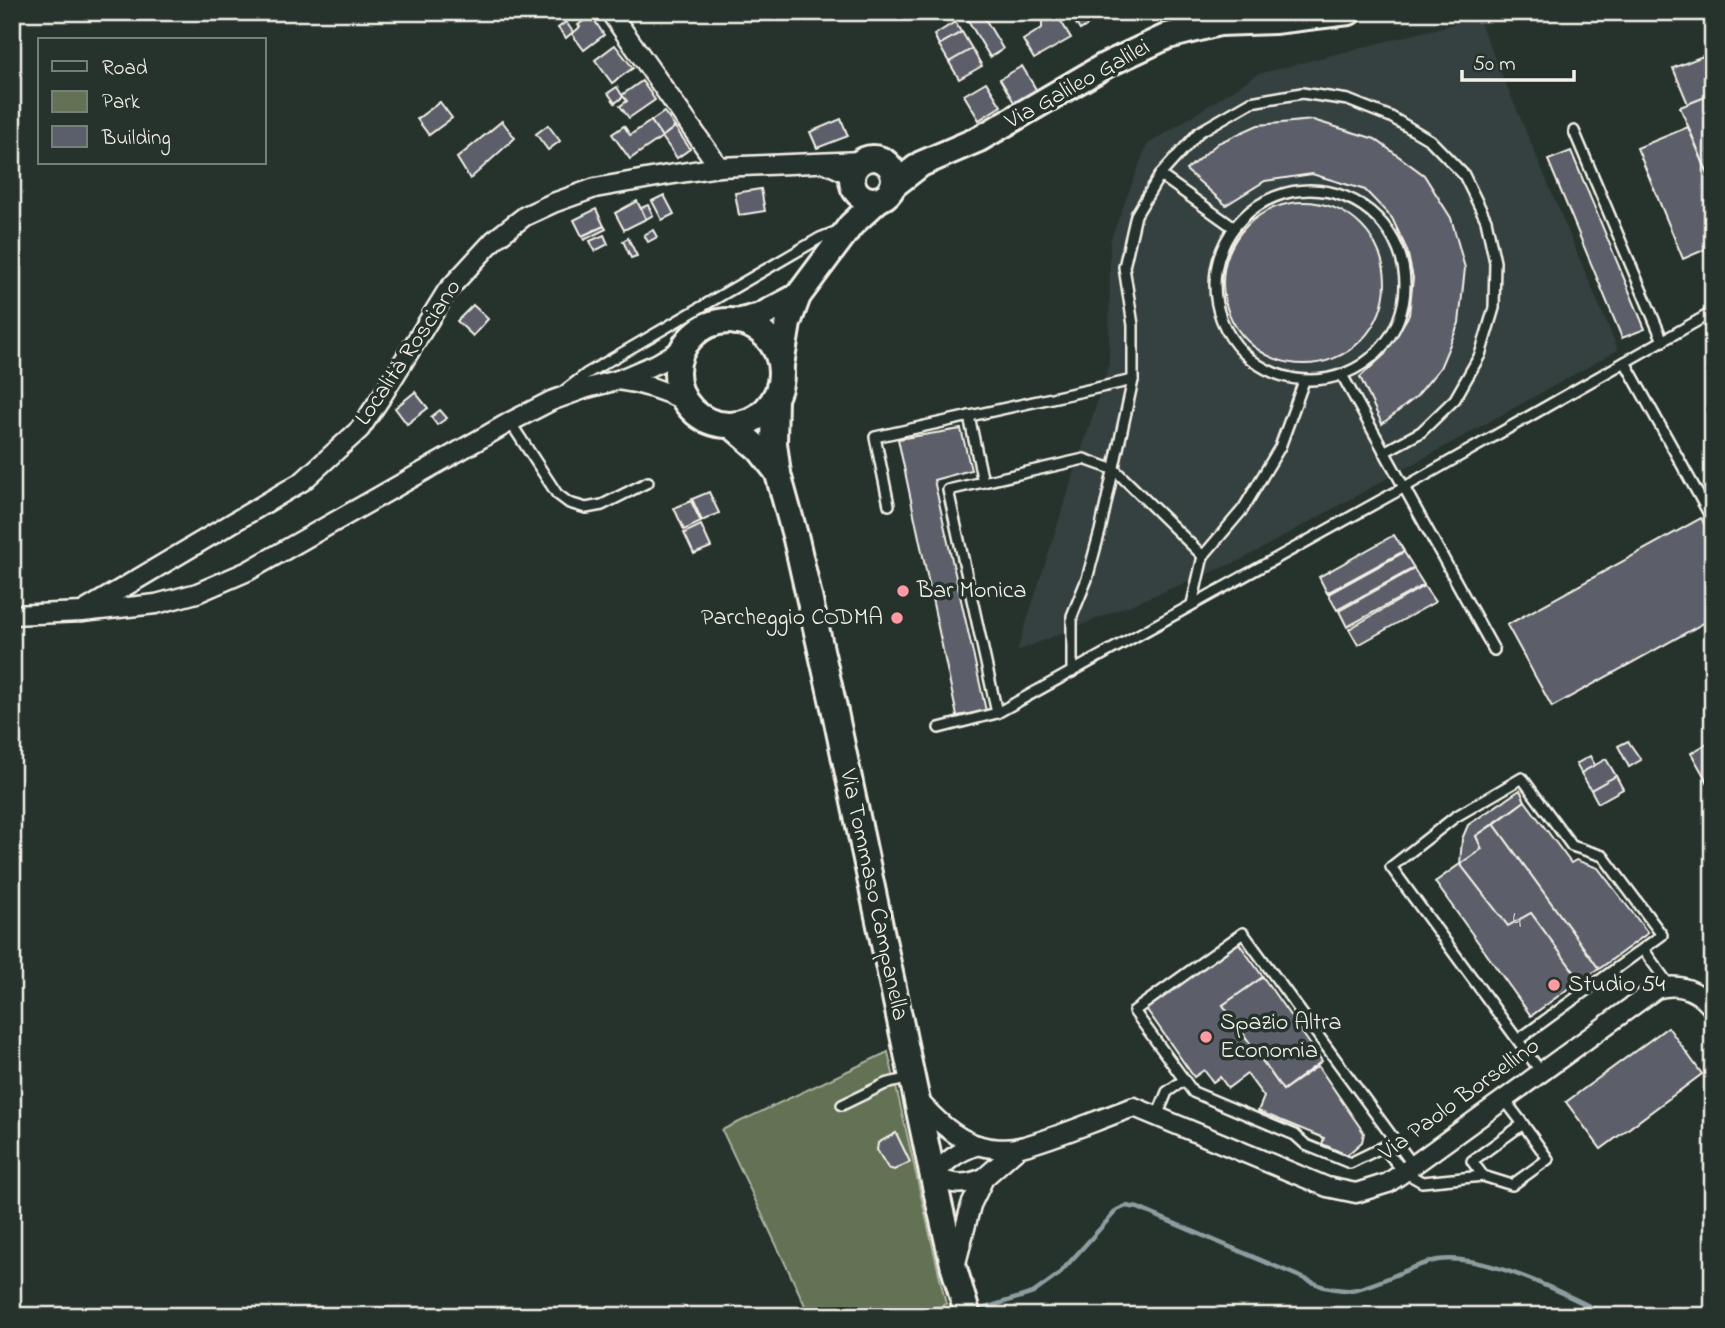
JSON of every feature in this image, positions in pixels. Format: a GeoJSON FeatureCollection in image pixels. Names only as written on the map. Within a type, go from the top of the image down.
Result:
{"type":"FeatureCollection","features":[{"type":"Feature","properties":{"kind":"main road","name":"Via Galileo Galilei"},"geometry":{"type":"LineString","coordinates":[[871,180],[921,164],[979,139],[1107,65],[1168,37],[1220,18],[1274,21],[1349,12]]}},
{"type":"Feature","properties":{"kind":"main road"},"geometry":{"type":"LineString","coordinates":[[798,296],[760,316],[737,322],[716,323],[696,332],[682,349],[677,370],[680,392],[691,410],[709,422],[742,424],[761,414],[775,398],[788,323],[798,296],[851,225],[871,180]]}},
{"type":"Feature","properties":{"kind":"main road"},"geometry":{"type":"LineString","coordinates":[[737,322],[748,325],[766,337],[778,355],[780,366]]}},
{"type":"Feature","properties":{"kind":"main road","name":"Via Tommaso Campanella"},"geometry":{"type":"LineString","coordinates":[[775,398],[774,443],[778,474],[796,539],[835,712],[933,1177],[965,1306]]}},
{"type":"Feature","properties":{"kind":"main road","name":"Via Tommaso Campanella"},"geometry":{"type":"LineString","coordinates":[[731,425],[760,450],[778,474]]}},
{"type":"Feature","properties":{"kind":"street"},"geometry":{"type":"LineString","coordinates":[[610,12],[719,167]]}},
{"type":"Feature","properties":{"kind":"street","name":"Località Rosciano"},"geometry":{"type":"LineString","coordinates":[[82,612],[303,481],[360,429],[447,291],[494,240],[525,216],[596,188],[719,167],[826,163],[871,180]]}},
{"type":"Feature","properties":{"kind":"street","name":"Località Rosciano"},"geometry":{"type":"LineString","coordinates":[[12,615],[82,612],[156,604],[197,593],[248,571],[551,401],[618,380],[658,363],[682,349]]}},
{"type":"Feature","properties":{"kind":"street","name":"Località Rosciano"},"geometry":{"type":"LineString","coordinates":[[618,380],[645,385],[685,401]]}},
{"type":"Feature","properties":{"kind":"street"},"geometry":{"type":"LineString","coordinates":[[1669,985],[1689,988],[1706,1000],[1713,1009]]}},
{"type":"Feature","properties":{"kind":"street","name":"Via Paolo Borsellino"},"geometry":{"type":"LineString","coordinates":[[915,1088],[936,1120],[978,1145],[1019,1147],[1134,1107],[1327,1187],[1356,1193],[1388,1183],[1656,989],[1669,985]]}},
{"type":"Feature","properties":{"kind":"street","name":"Via Paolo Borsellino"},"geometry":{"type":"LineString","coordinates":[[933,1177],[943,1163],[958,1152],[978,1145]]}},
{"type":"Feature","properties":{"kind":"street","name":"Via Paolo Borsellino"},"geometry":{"type":"LineString","coordinates":[[954,1268],[971,1205],[984,1178],[1019,1147]]}},
{"type":"Feature","properties":{"kind":"street"},"geometry":{"type":"LineString","coordinates":[[933,1177],[950,1183],[968,1184],[984,1178]]}},
{"type":"Feature","properties":{"kind":"lane"},"geometry":{"type":"LineString","coordinates":[[1072,672],[1072,616],[1087,579],[1100,531],[1133,380],[1133,325],[1124,267],[1136,215],[1160,175],[1199,132],[1251,102],[1302,93],[1348,100],[1391,117],[1430,140],[1464,175],[1486,220],[1495,262],[1494,308],[1480,355],[1455,399],[1421,432],[1384,452]]}},
{"type":"Feature","properties":{"kind":"lane"},"geometry":{"type":"LineString","coordinates":[[1574,131],[1663,341]]}},
{"type":"Feature","properties":{"kind":"lane"},"geometry":{"type":"LineString","coordinates":[[1160,175],[1233,228]]}},
{"type":"Feature","properties":{"kind":"lane"},"geometry":{"type":"LineString","coordinates":[[1315,189],[1360,203],[1392,234],[1406,276],[1400,319],[1378,354],[1342,375],[1304,381],[1270,373],[1238,349],[1216,310],[1214,270],[1233,228],[1266,199],[1315,189]]}},
{"type":"Feature","properties":{"kind":"lane"},"geometry":{"type":"LineString","coordinates":[[551,401],[586,374],[820,238],[851,225]]}},
{"type":"Feature","properties":{"kind":"lane"},"geometry":{"type":"LineString","coordinates":[[939,728],[997,713],[1713,312]]}},
{"type":"Feature","properties":{"kind":"lane"},"geometry":{"type":"LineString","coordinates":[[1625,362],[1713,521]]}},
{"type":"Feature","properties":{"kind":"lane"},"geometry":{"type":"LineString","coordinates":[[1342,375],[1494,650]]}},
{"type":"Feature","properties":{"kind":"lane"},"geometry":{"type":"LineString","coordinates":[[890,505],[874,437],[1133,380]]}},
{"type":"Feature","properties":{"kind":"lane"},"geometry":{"type":"LineString","coordinates":[[1192,604],[1203,555],[1243,509],[1280,447],[1304,381]]}},
{"type":"Feature","properties":{"kind":"lane"},"geometry":{"type":"LineString","coordinates":[[969,416],[983,482]]}},
{"type":"Feature","properties":{"kind":"lane"},"geometry":{"type":"LineString","coordinates":[[510,422],[557,494],[569,503],[586,508],[602,505],[649,482]]}},
{"type":"Feature","properties":{"kind":"lane"},"geometry":{"type":"LineString","coordinates":[[997,713],[948,490],[1084,459],[1115,470],[1203,555]]}},
{"type":"Feature","properties":{"kind":"lane"},"geometry":{"type":"LineString","coordinates":[[1518,1041],[1662,936],[1603,856],[1572,846],[1522,778],[1455,817],[1391,867],[1518,1041],[1541,1072]]}},
{"type":"Feature","properties":{"kind":"lane"},"geometry":{"type":"LineString","coordinates":[[1408,1169],[1243,933],[1134,1012],[1193,1092],[1295,1135],[1306,1145],[1350,1163],[1383,1147],[1422,1182],[1483,1176],[1512,1185],[1549,1159],[1504,1099]]}},
{"type":"Feature","properties":{"kind":"lane"},"geometry":{"type":"LineString","coordinates":[[1643,949],[1669,985]]}},
{"type":"Feature","properties":{"kind":"lane"},"geometry":{"type":"LineString","coordinates":[[1157,1116],[1167,1092],[1184,1080]]}},
{"type":"Feature","properties":{"kind":"lane"},"geometry":{"type":"LineString","coordinates":[[842,1105],[886,1084],[915,1088]]}},
{"type":"Feature","properties":{"kind":"lane"},"geometry":{"type":"LineString","coordinates":[[1483,1176],[1472,1161],[1523,1124]]}},
{"type":"Feature","properties":{"kind":"shaded area"},"geometry":{"type":"Polygon","coordinates":[[[1478,18],[1618,350],[1239,561],[1017,651],[1109,365],[1110,241],[1147,145],[1258,74],[1478,18]]]}},
{"type":"Feature","properties":{"kind":"green space"},"geometry":{"type":"Polygon","coordinates":[[[888,1052],[946,1304],[921,1316],[810,1316],[722,1130],[888,1052]]]}},
{"type":"Feature","properties":{"kind":"building"},"geometry":{"type":"Polygon","coordinates":[[[558,12],[577,12],[565,21],[558,12]]]}},
{"type":"Feature","properties":{"kind":"building"},"geometry":{"type":"Polygon","coordinates":[[[974,12],[981,12],[1003,49],[990,57],[966,17],[974,12]]]}},
{"type":"Feature","properties":{"kind":"building"},"geometry":{"type":"Polygon","coordinates":[[[1069,12],[1099,12],[1102,16],[1080,30],[1069,12]]]}},
{"type":"Feature","properties":{"kind":"building"},"geometry":{"type":"Polygon","coordinates":[[[1056,13],[1071,38],[1034,59],[1023,40],[1042,28],[1042,21],[1056,13]]]}},
{"type":"Feature","properties":{"kind":"building"},"geometry":{"type":"Polygon","coordinates":[[[591,15],[604,35],[584,50],[572,34],[580,27],[578,25],[591,15]]]}},
{"type":"Feature","properties":{"kind":"building"},"geometry":{"type":"Polygon","coordinates":[[[566,22],[573,32],[566,38],[558,28],[566,22]]]}},
{"type":"Feature","properties":{"kind":"building"},"geometry":{"type":"Polygon","coordinates":[[[955,22],[961,32],[939,45],[934,35],[955,22]]]}},
{"type":"Feature","properties":{"kind":"building"},"geometry":{"type":"Polygon","coordinates":[[[962,32],[972,49],[949,62],[939,45],[962,32]]]}},
{"type":"Feature","properties":{"kind":"building"},"geometry":{"type":"Polygon","coordinates":[[[615,45],[633,68],[612,83],[595,60],[615,45]]]}},
{"type":"Feature","properties":{"kind":"building"},"geometry":{"type":"Polygon","coordinates":[[[972,49],[982,66],[959,79],[949,62],[972,49]]]}},
{"type":"Feature","properties":{"kind":"building"},"geometry":{"type":"Polygon","coordinates":[[[1713,52],[1713,94],[1688,104],[1673,68],[1713,52]]]}},
{"type":"Feature","properties":{"kind":"building"},"geometry":{"type":"Polygon","coordinates":[[[1022,66],[1037,91],[1015,104],[1000,79],[1022,66]]]}},
{"type":"Feature","properties":{"kind":"building"},"geometry":{"type":"Polygon","coordinates":[[[642,81],[655,100],[629,118],[620,106],[627,101],[622,95],[642,81]]]}},
{"type":"Feature","properties":{"kind":"building"},"geometry":{"type":"Polygon","coordinates":[[[986,82],[1001,106],[979,120],[964,95],[986,82]]]}},
{"type":"Feature","properties":{"kind":"building"},"geometry":{"type":"Polygon","coordinates":[[[617,87],[623,97],[615,103],[608,93],[617,87]]]}},
{"type":"Feature","properties":{"kind":"building"},"geometry":{"type":"Polygon","coordinates":[[[1713,94],[1713,186],[1680,107],[1713,94]]]}},
{"type":"Feature","properties":{"kind":"building"},"geometry":{"type":"Polygon","coordinates":[[[440,102],[452,118],[429,135],[417,119],[440,102]]]}},
{"type":"Feature","properties":{"kind":"building"},"geometry":{"type":"Polygon","coordinates":[[[664,112],[675,127],[662,137],[651,121],[664,112]]]}},
{"type":"Feature","properties":{"kind":"building"},"geometry":{"type":"Polygon","coordinates":[[[841,119],[848,136],[817,148],[810,132],[841,119]]]}},
{"type":"Feature","properties":{"kind":"building"},"geometry":{"type":"Polygon","coordinates":[[[1313,120],[1375,139],[1424,175],[1451,218],[1465,268],[1459,323],[1440,368],[1416,397],[1382,424],[1360,377],[1385,354],[1409,315],[1413,278],[1407,250],[1392,218],[1365,190],[1312,174],[1265,181],[1226,205],[1186,170],[1218,143],[1258,125],[1313,120]]]}},
{"type":"Feature","properties":{"kind":"building"},"geometry":{"type":"Polygon","coordinates":[[[502,121],[515,138],[470,179],[457,158],[502,121]]]}},
{"type":"Feature","properties":{"kind":"building"},"geometry":{"type":"Polygon","coordinates":[[[651,121],[662,137],[630,159],[612,134],[624,126],[630,135],[651,121]]]}},
{"type":"Feature","properties":{"kind":"building"},"geometry":{"type":"Polygon","coordinates":[[[548,125],[560,141],[548,150],[536,134],[548,125]]]}},
{"type":"Feature","properties":{"kind":"building"},"geometry":{"type":"Polygon","coordinates":[[[675,127],[690,149],[677,158],[662,137],[675,127]]]}},
{"type":"Feature","properties":{"kind":"building"},"geometry":{"type":"Polygon","coordinates":[[[1688,127],[1713,186],[1713,246],[1683,259],[1637,148],[1688,127]]]}},
{"type":"Feature","properties":{"kind":"building"},"geometry":{"type":"Polygon","coordinates":[[[1571,151],[1645,329],[1622,338],[1548,160],[1571,151]]]}},
{"type":"Feature","properties":{"kind":"building"},"geometry":{"type":"Polygon","coordinates":[[[761,189],[765,211],[739,215],[735,193],[761,189]]]}},
{"type":"Feature","properties":{"kind":"building"},"geometry":{"type":"Polygon","coordinates":[[[664,195],[674,214],[662,220],[652,201],[664,195]]]}},
{"type":"Feature","properties":{"kind":"building"},"geometry":{"type":"Polygon","coordinates":[[[637,201],[646,219],[624,230],[615,213],[637,201]]]}},
{"type":"Feature","properties":{"kind":"building"},"geometry":{"type":"Polygon","coordinates":[[[1304,202],[1335,208],[1362,225],[1379,252],[1385,283],[1379,314],[1362,341],[1335,358],[1304,364],[1273,358],[1246,341],[1229,314],[1223,283],[1229,252],[1246,225],[1273,208],[1304,202]]]}},
{"type":"Feature","properties":{"kind":"building"},"geometry":{"type":"Polygon","coordinates":[[[648,205],[653,215],[646,219],[641,208],[648,205]]]}},
{"type":"Feature","properties":{"kind":"building"},"geometry":{"type":"Polygon","coordinates":[[[596,209],[604,226],[582,236],[574,220],[596,209]]]}},
{"type":"Feature","properties":{"kind":"building"},"geometry":{"type":"Polygon","coordinates":[[[604,226],[606,229],[584,240],[582,236],[604,226]]]}},
{"type":"Feature","properties":{"kind":"building"},"geometry":{"type":"Polygon","coordinates":[[[653,230],[657,237],[648,242],[644,235],[653,230]]]}},
{"type":"Feature","properties":{"kind":"building"},"geometry":{"type":"Polygon","coordinates":[[[604,235],[608,244],[595,251],[590,241],[604,235]]]}},
{"type":"Feature","properties":{"kind":"building"},"geometry":{"type":"Polygon","coordinates":[[[628,238],[637,256],[631,258],[623,241],[628,238]]]}},
{"type":"Feature","properties":{"kind":"building"},"geometry":{"type":"Polygon","coordinates":[[[473,305],[488,319],[473,336],[457,321],[473,305]]]}},
{"type":"Feature","properties":{"kind":"building"},"geometry":{"type":"Polygon","coordinates":[[[415,392],[428,408],[407,424],[395,408],[415,392]]]}},
{"type":"Feature","properties":{"kind":"building"},"geometry":{"type":"Polygon","coordinates":[[[440,410],[447,418],[437,425],[431,417],[440,410]]]}},
{"type":"Feature","properties":{"kind":"building"},"geometry":{"type":"Polygon","coordinates":[[[961,429],[971,470],[934,480],[986,711],[957,716],[898,439],[961,429]]]}},
{"type":"Feature","properties":{"kind":"building"},"geometry":{"type":"Polygon","coordinates":[[[709,492],[719,513],[702,521],[692,499],[709,492]]]}},
{"type":"Feature","properties":{"kind":"building"},"geometry":{"type":"Polygon","coordinates":[[[691,501],[701,522],[684,530],[674,508],[691,501]]]}},
{"type":"Feature","properties":{"kind":"building"},"geometry":{"type":"Polygon","coordinates":[[[1701,518],[1713,540],[1713,618],[1552,707],[1507,625],[1701,518]]]}},
{"type":"Feature","properties":{"kind":"building"},"geometry":{"type":"Polygon","coordinates":[[[701,525],[711,547],[694,554],[684,533],[701,525]]]}},
{"type":"Feature","properties":{"kind":"building"},"geometry":{"type":"Polygon","coordinates":[[[1394,535],[1404,551],[1327,593],[1319,577],[1394,535]]]}},
{"type":"Feature","properties":{"kind":"building"},"geometry":{"type":"Polygon","coordinates":[[[1404,552],[1414,568],[1337,610],[1328,594],[1404,552]]]}},
{"type":"Feature","properties":{"kind":"building"},"geometry":{"type":"Polygon","coordinates":[[[1414,569],[1424,585],[1347,627],[1339,611],[1414,569]]]}},
{"type":"Feature","properties":{"kind":"building"},"geometry":{"type":"Polygon","coordinates":[[[1424,586],[1435,602],[1358,645],[1349,629],[1424,586]]]}},
{"type":"Feature","properties":{"kind":"building"},"geometry":{"type":"Polygon","coordinates":[[[1713,740],[1713,792],[1691,753],[1713,740]]]}},
{"type":"Feature","properties":{"kind":"building"},"geometry":{"type":"Polygon","coordinates":[[[1628,741],[1641,760],[1629,767],[1618,746],[1628,741]]]}},
{"type":"Feature","properties":{"kind":"building"},"geometry":{"type":"Polygon","coordinates":[[[1590,756],[1595,765],[1581,773],[1576,764],[1590,756]]]}},
{"type":"Feature","properties":{"kind":"building"},"geometry":{"type":"Polygon","coordinates":[[[1606,759],[1616,776],[1591,790],[1581,773],[1606,759]]]}},
{"type":"Feature","properties":{"kind":"building"},"geometry":{"type":"Polygon","coordinates":[[[1616,776],[1623,789],[1598,803],[1591,790],[1616,776]]]}},
{"type":"Feature","properties":{"kind":"building"},"geometry":{"type":"Polygon","coordinates":[[[1520,790],[1525,801],[1476,836],[1482,849],[1460,864],[1462,839],[1468,825],[1520,790]]]}},
{"type":"Feature","properties":{"kind":"building"},"geometry":{"type":"Polygon","coordinates":[[[1525,801],[1571,863],[1576,860],[1598,868],[1648,933],[1599,969],[1494,824],[1525,801]]]}},
{"type":"Feature","properties":{"kind":"building"},"geometry":{"type":"Polygon","coordinates":[[[1494,824],[1599,969],[1580,980],[1531,913],[1508,926],[1460,864],[1482,849],[1476,836],[1494,824]]]}},
{"type":"Feature","properties":{"kind":"building"},"geometry":{"type":"Polygon","coordinates":[[[1460,864],[1508,926],[1531,913],[1580,980],[1531,1016],[1435,882],[1460,864]]]}},
{"type":"Feature","properties":{"kind":"building","name":"Spazio Altra Economia"},"geometry":{"type":"Polygon","coordinates":[[[1238,942],[1263,977],[1223,1005],[1283,1090],[1318,1066],[1364,1133],[1362,1142],[1347,1155],[1322,1144],[1324,1138],[1258,1111],[1264,1097],[1247,1074],[1228,1088],[1220,1077],[1213,1082],[1204,1070],[1194,1077],[1145,1007],[1238,942]]]}},
{"type":"Feature","properties":{"kind":"building"},"geometry":{"type":"Polygon","coordinates":[[[1263,977],[1322,1061],[1283,1090],[1223,1005],[1263,977]]]}},
{"type":"Feature","properties":{"kind":"building"},"geometry":{"type":"Polygon","coordinates":[[[1668,1027],[1702,1074],[1601,1149],[1566,1102],[1668,1027]]]}},
{"type":"Feature","properties":{"kind":"building"},"geometry":{"type":"Polygon","coordinates":[[[896,1133],[910,1162],[894,1170],[888,1168],[877,1150],[878,1143],[896,1133]]]}},
{"type":"Feature","properties":{"kind":"waterway"},"geometry":{"type":"LineString","coordinates":[[976,1311],[1033,1293],[1058,1275],[1117,1210],[1126,1206],[1138,1208],[1324,1287],[1341,1290],[1362,1288],[1417,1266],[1438,1260],[1457,1259],[1525,1277],[1609,1316]]}},
{"type":"Feature","properties":{"kind":"place","name":"Bar Monica"},"geometry":{"type":"Point","coordinates":[903,591]}},
{"type":"Feature","properties":{"kind":"place","name":"Parcheggio CODMA"},"geometry":{"type":"Point","coordinates":[897,618]}},
{"type":"Feature","properties":{"kind":"place","name":"Studio 54"},"geometry":{"type":"Point","coordinates":[1554,985]}},
{"type":"Feature","properties":{"kind":"place","name":"Spazio Altra Economia"},"geometry":{"type":"Point","coordinates":[1206,1037]}}]}
